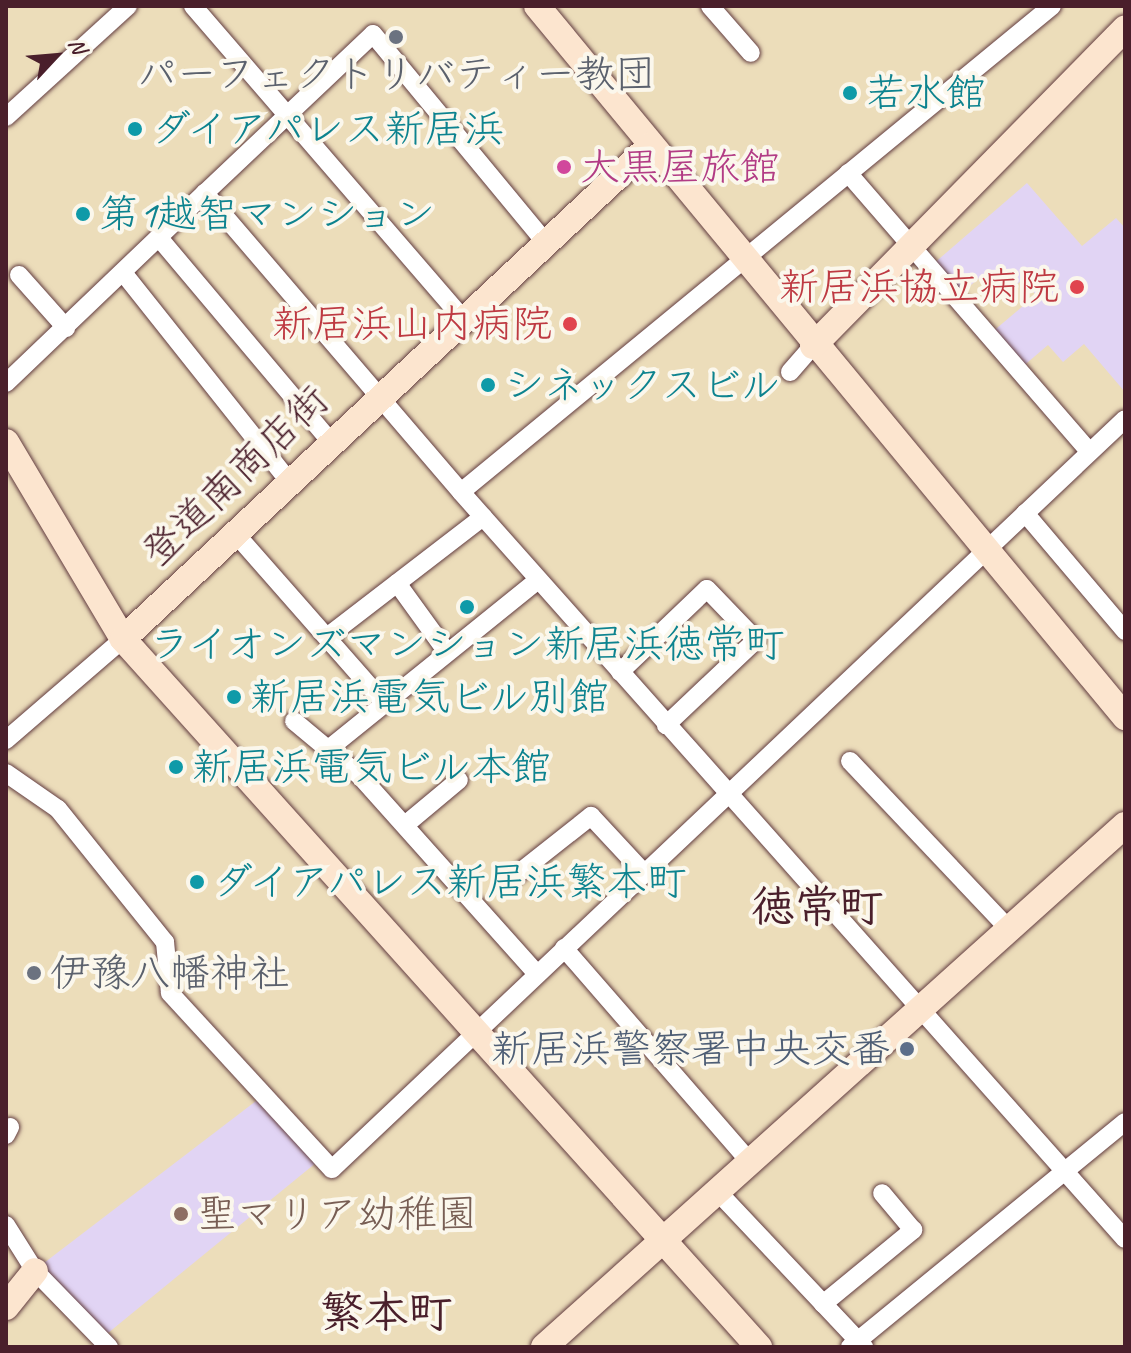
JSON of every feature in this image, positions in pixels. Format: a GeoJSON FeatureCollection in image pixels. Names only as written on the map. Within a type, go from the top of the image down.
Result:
{"type":"FeatureCollection","features":[{"type":"Feature","properties":{"kind":"street"},"geometry":{"type":"LineString","coordinates":[[6,117],[128,6]]}},
{"type":"Feature","properties":{"kind":"street"},"geometry":{"type":"LineString","coordinates":[[193,6],[286,109],[461,316]]}},
{"type":"Feature","properties":{"kind":"street"},"geometry":{"type":"LineString","coordinates":[[537,6],[813,346],[1125,717]]}},
{"type":"Feature","properties":{"kind":"street"},"geometry":{"type":"LineString","coordinates":[[710,6],[751,53]]}},
{"type":"Feature","properties":{"kind":"street"},"geometry":{"type":"LineString","coordinates":[[461,492],[1052,6]]}},
{"type":"Feature","properties":{"kind":"street"},"geometry":{"type":"LineString","coordinates":[[790,372],[915,248],[1125,29]]}},
{"type":"Feature","properties":{"kind":"street"},"geometry":{"type":"LineString","coordinates":[[6,383],[125,275],[286,109],[373,34],[544,241]]}},
{"type":"Feature","properties":{"kind":"street","name":"登道南商店街"},"geometry":{"type":"LineString","coordinates":[[123,639],[461,316],[651,145]]}},
{"type":"Feature","properties":{"kind":"street"},"geometry":{"type":"LineString","coordinates":[[848,173],[1090,452]]}},
{"type":"Feature","properties":{"kind":"street"},"geometry":{"type":"LineString","coordinates":[[205,193],[538,580],[1125,1239]]}},
{"type":"Feature","properties":{"kind":"street"},"geometry":{"type":"LineString","coordinates":[[160,239],[330,441]]}},
{"type":"Feature","properties":{"kind":"street"},"geometry":{"type":"LineString","coordinates":[[19,275],[66,328]]}},
{"type":"Feature","properties":{"kind":"street"},"geometry":{"type":"LineString","coordinates":[[125,275],[288,480]]}},
{"type":"Feature","properties":{"kind":"street"},"geometry":{"type":"LineString","coordinates":[[6,773],[58,809],[165,942],[170,993],[332,1169],[1125,419]]}},
{"type":"Feature","properties":{"kind":"street"},"geometry":{"type":"LineString","coordinates":[[6,442],[123,639],[479,1031],[759,1347]]}},
{"type":"Feature","properties":{"kind":"street"},"geometry":{"type":"LineString","coordinates":[[1025,513],[1125,631]]}},
{"type":"Feature","properties":{"kind":"street"},"geometry":{"type":"LineString","coordinates":[[327,637],[483,517]]}},
{"type":"Feature","properties":{"kind":"street"},"geometry":{"type":"LineString","coordinates":[[234,532],[384,703]]}},
{"type":"Feature","properties":{"kind":"street"},"geometry":{"type":"LineString","coordinates":[[331,747],[538,580]]}},
{"type":"Feature","properties":{"kind":"street"},"geometry":{"type":"LineString","coordinates":[[397,583],[447,652]]}},
{"type":"Feature","properties":{"kind":"street"},"geometry":{"type":"LineString","coordinates":[[620,672],[707,589],[756,640],[666,725]]}},
{"type":"Feature","properties":{"kind":"street"},"geometry":{"type":"LineString","coordinates":[[6,740],[123,639]]}},
{"type":"Feature","properties":{"kind":"street"},"geometry":{"type":"LineString","coordinates":[[294,721],[331,747],[405,825],[536,973]]}},
{"type":"Feature","properties":{"kind":"street"},"geometry":{"type":"LineString","coordinates":[[850,761],[1009,929]]}},
{"type":"Feature","properties":{"kind":"street"},"geometry":{"type":"LineString","coordinates":[[405,825],[459,780]]}},
{"type":"Feature","properties":{"kind":"street"},"geometry":{"type":"LineString","coordinates":[[515,876],[591,816],[643,872]]}},
{"type":"Feature","properties":{"kind":"street"},"geometry":{"type":"LineString","coordinates":[[544,1347],[1125,825]]}},
{"type":"Feature","properties":{"kind":"street"},"geometry":{"type":"LineString","coordinates":[[564,948],[751,1163]]}},
{"type":"Feature","properties":{"kind":"street"},"geometry":{"type":"LineString","coordinates":[[718,1192],[823,1304],[857,1345],[1125,1122]]}},
{"type":"Feature","properties":{"kind":"street"},"geometry":{"type":"LineString","coordinates":[[823,1304],[913,1230],[882,1193]]}},
{"type":"Feature","properties":{"kind":"street"},"geometry":{"type":"LineString","coordinates":[[6,1225],[35,1271],[109,1347]]}},
{"type":"Feature","properties":{"kind":"street"},"geometry":{"type":"LineString","coordinates":[[6,1307],[35,1271]]}},
{"type":"Feature","properties":{"kind":"shaded area","name":"新居浜協立病院"},"geometry":{"type":"Polygon","coordinates":[[[1027,183],[1082,246],[1116,218],[1125,228],[1125,392],[1084,344],[1063,362],[1048,345],[1021,368],[991,333],[1036,295],[1023,279],[1005,295],[985,273],[958,296],[932,265],[1027,183]]]}},
{"type":"Feature","properties":{"kind":"shaded area","name":"聖マリア幼稚園"},"geometry":{"type":"Polygon","coordinates":[[[260,1098],[317,1162],[108,1333],[40,1266],[260,1098]]]}},
{"type":"Feature","properties":{"kind":"place","name":"パーフェクトリバティー教団"},"geometry":{"type":"Point","coordinates":[396,37]}},
{"type":"Feature","properties":{"kind":"place","name":"若水館"},"geometry":{"type":"Point","coordinates":[850,93]}},
{"type":"Feature","properties":{"kind":"place","name":"ダイアパレス新居浜"},"geometry":{"type":"Point","coordinates":[135,129]}},
{"type":"Feature","properties":{"kind":"place","name":"大黒屋旅館"},"geometry":{"type":"Point","coordinates":[564,167]}},
{"type":"Feature","properties":{"kind":"place","name":"第1越智マンション"},"geometry":{"type":"Point","coordinates":[83,214]}},
{"type":"Feature","properties":{"kind":"place","name":"新居浜協立病院"},"geometry":{"type":"Point","coordinates":[1077,287]}},
{"type":"Feature","properties":{"kind":"place","name":"新居浜山内病院"},"geometry":{"type":"Point","coordinates":[570,324]}},
{"type":"Feature","properties":{"kind":"place","name":"シネックスビル"},"geometry":{"type":"Point","coordinates":[488,385]}},
{"type":"Feature","properties":{"kind":"place","name":"ライオンズマンション新居浜徳常町"},"geometry":{"type":"Point","coordinates":[467,607]}},
{"type":"Feature","properties":{"kind":"place","name":"新居浜電気ビル別館"},"geometry":{"type":"Point","coordinates":[234,697]}},
{"type":"Feature","properties":{"kind":"place","name":"新居浜電気ビル本館"},"geometry":{"type":"Point","coordinates":[176,767]}},
{"type":"Feature","properties":{"kind":"place","name":"ダイアパレス新居浜繁本町"},"geometry":{"type":"Point","coordinates":[197,882]}},
{"type":"Feature","properties":{"kind":"place","name":"伊豫八幡神社"},"geometry":{"type":"Point","coordinates":[34,973]}},
{"type":"Feature","properties":{"kind":"place","name":"新居浜警察署中央交番"},"geometry":{"type":"Point","coordinates":[907,1049]}},
{"type":"Feature","properties":{"kind":"place","name":"聖マリア幼稚園"},"geometry":{"type":"Point","coordinates":[181,1214]}},
{"type":"Feature","properties":{"kind":"district","name":"徳常町"},"geometry":{"type":"Point","coordinates":[817,907]}},
{"type":"Feature","properties":{"kind":"district","name":"繁本町"},"geometry":{"type":"Point","coordinates":[386,1313]}}]}
